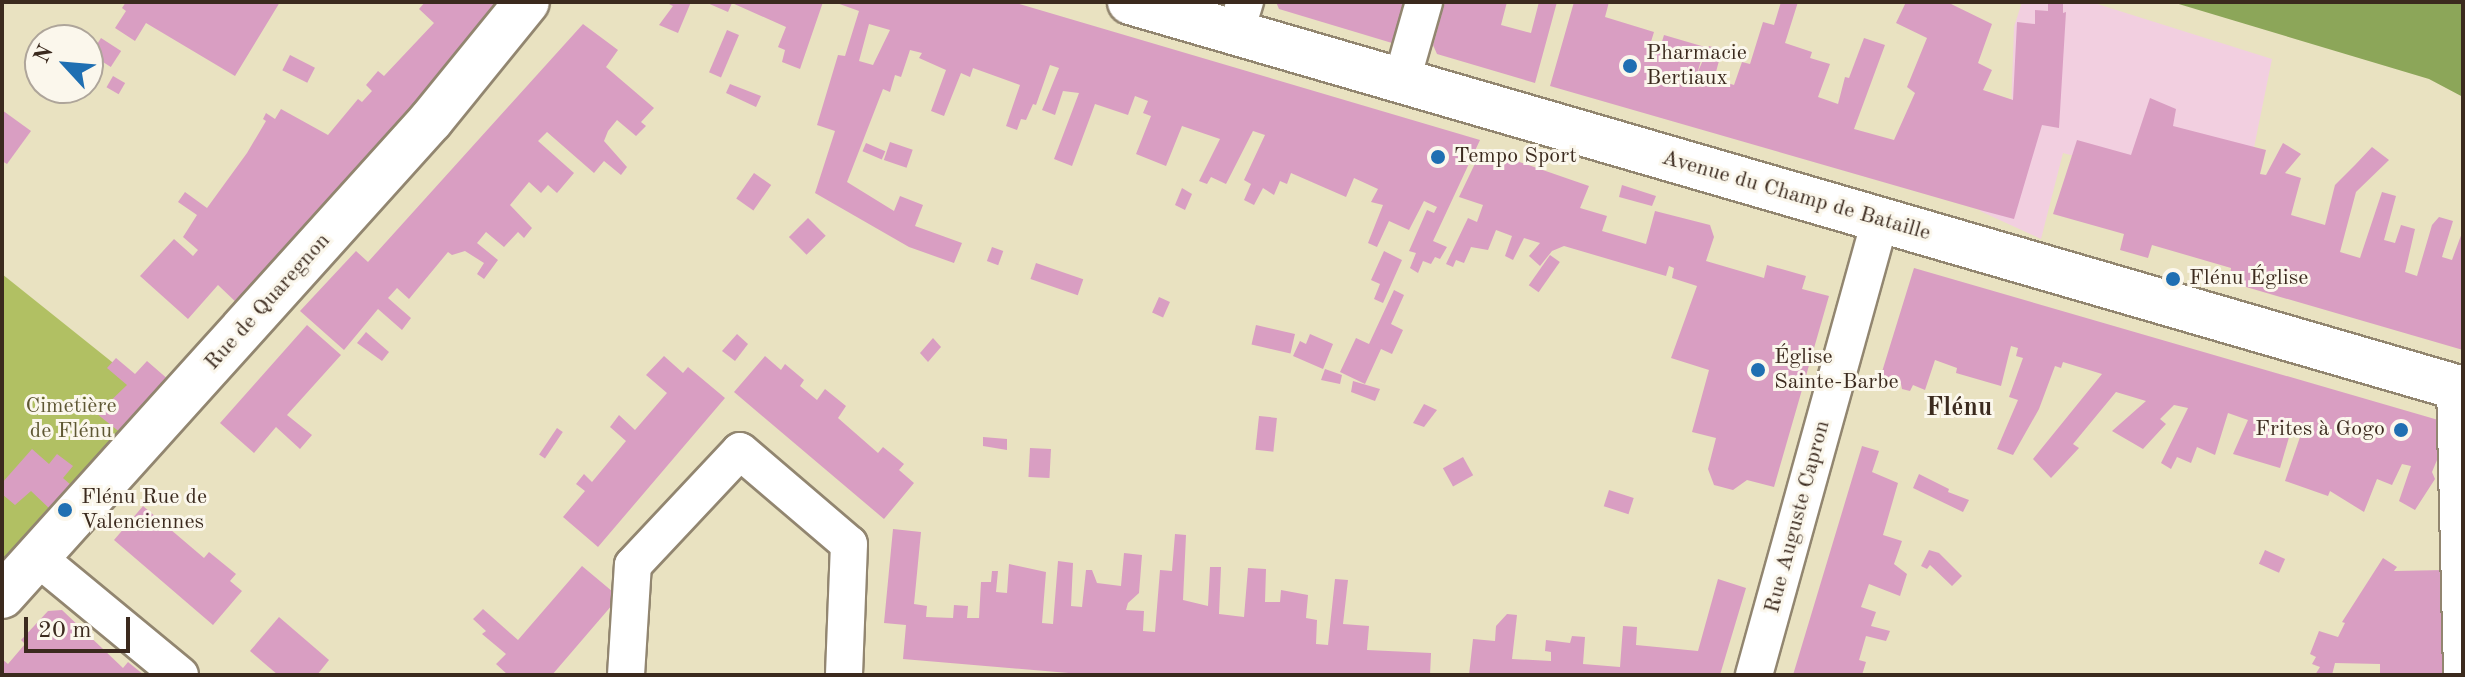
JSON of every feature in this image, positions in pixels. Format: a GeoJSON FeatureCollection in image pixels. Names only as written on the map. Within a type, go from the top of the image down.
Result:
{"type":"FeatureCollection","features":[{"type":"Feature","properties":{"kind":"street","name":"Rue de Quaregnon"},"geometry":{"type":"LineString","coordinates":[[2,596],[431,120],[527,2]]}},
{"type":"Feature","properties":{"kind":"street","name":"Avenue du Champ de Bataille"},"geometry":{"type":"LineString","coordinates":[[1130,2],[1240,18],[1401,83],[2459,387]]}},
{"type":"Feature","properties":{"kind":"street"},"geometry":{"type":"LineString","coordinates":[[1401,83],[1424,2]]}},
{"type":"Feature","properties":{"kind":"street","name":"Rue Auguste Capron"},"geometry":{"type":"LineString","coordinates":[[1754,675],[1880,220]]}},
{"type":"Feature","properties":{"kind":"street"},"geometry":{"type":"LineString","coordinates":[[2459,387],[2462,675]]}},
{"type":"Feature","properties":{"kind":"street"},"geometry":{"type":"LineString","coordinates":[[626,675],[633,565],[740,451],[849,544],[844,675]]}},
{"type":"Feature","properties":{"kind":"street"},"geometry":{"type":"LineString","coordinates":[[38,558],[180,675]]}},
{"type":"Feature","properties":{"kind":"shaded area"},"geometry":{"type":"Polygon","coordinates":[[[2022,2],[2091,2],[2272,59],[2247,182],[2163,180],[2063,153],[2041,239],[1980,211],[2011,112],[2014,27],[2022,2]]]}},
{"type":"Feature","properties":{"kind":"green space"},"geometry":{"type":"Polygon","coordinates":[[[2172,2],[2463,2],[2463,97],[2429,79],[2172,2]]]}},
{"type":"Feature","properties":{"kind":"green space","name":"Cimetière de Flénu"},"geometry":{"type":"Polygon","coordinates":[[[2,274],[172,410],[2,596],[2,274]]]}},
{"type":"Feature","properties":{"kind":"building"},"geometry":{"type":"Polygon","coordinates":[[[126,2],[280,2],[235,76],[146,23],[135,41],[115,28],[126,11],[122,8],[126,2]]]}},
{"type":"Feature","properties":{"kind":"building"},"geometry":{"type":"Polygon","coordinates":[[[425,2],[511,2],[240,306],[218,285],[188,319],[140,276],[174,239],[193,256],[198,250],[183,237],[197,215],[178,202],[185,192],[207,208],[247,153],[266,121],[263,119],[266,113],[275,119],[281,109],[328,135],[358,99],[362,102],[372,91],[366,85],[378,71],[384,76],[434,23],[419,9],[425,2]]]}},
{"type":"Feature","properties":{"kind":"building"},"geometry":{"type":"Polygon","coordinates":[[[665,2],[691,2],[678,33],[659,25],[673,6],[665,2]]]}},
{"type":"Feature","properties":{"kind":"building"},"geometry":{"type":"Polygon","coordinates":[[[705,2],[823,2],[800,69],[782,62],[785,50],[778,47],[786,27],[732,3],[728,12],[705,2]]]}},
{"type":"Feature","properties":{"kind":"building"},"geometry":{"type":"Polygon","coordinates":[[[834,2],[1013,2],[1480,140],[1433,241],[1447,247],[1440,259],[1435,257],[1431,264],[1423,261],[1418,273],[1410,268],[1416,253],[1409,251],[1427,210],[1434,213],[1437,207],[1424,201],[1409,230],[1389,221],[1377,247],[1368,243],[1383,205],[1371,202],[1378,189],[1354,178],[1346,197],[1291,173],[1287,184],[1280,181],[1274,195],[1263,188],[1254,205],[1244,200],[1251,184],[1244,180],[1265,135],[1253,131],[1226,184],[1211,177],[1207,184],[1199,181],[1220,139],[1182,126],[1166,166],[1136,154],[1151,116],[1143,113],[1148,101],[1135,96],[1128,115],[1095,104],[1072,166],[1054,159],[1079,93],[1063,91],[1055,115],[1042,110],[1059,68],[1050,65],[1036,105],[1033,104],[1026,120],[1021,119],[1017,130],[1006,126],[1020,85],[973,68],[970,77],[961,73],[944,116],[931,111],[946,70],[919,58],[922,53],[910,50],[901,77],[895,75],[890,92],[883,89],[847,182],[894,211],[900,196],[923,205],[915,226],[962,243],[954,263],[909,247],[815,193],[835,131],[817,125],[838,55],[845,56],[859,11],[834,2]],[[869,24],[859,61],[873,65],[890,30],[869,24]]]}},
{"type":"Feature","properties":{"kind":"building"},"geometry":{"type":"Polygon","coordinates":[[[1276,2],[1413,2],[1402,46],[1279,9],[1276,2]]]}},
{"type":"Feature","properties":{"kind":"building"},"geometry":{"type":"Polygon","coordinates":[[[1445,2],[1507,2],[1501,25],[1531,33],[1539,2],[1557,2],[1535,83],[1437,54],[1433,45],[1445,2]]]}},
{"type":"Feature","properties":{"kind":"building"},"geometry":{"type":"Polygon","coordinates":[[[1574,2],[1609,2],[1605,17],[1654,32],[1650,45],[1660,48],[1664,35],[1705,47],[1697,74],[1709,46],[1722,50],[1714,79],[1734,85],[1742,62],[1750,64],[1763,22],[1774,25],[1781,2],[1798,2],[1785,43],[1812,52],[1810,58],[1830,64],[1818,97],[1838,104],[1845,77],[1849,78],[1864,38],[1885,45],[1854,129],[1894,140],[1915,93],[1907,87],[1927,38],[1896,23],[1906,2],[1947,2],[1992,24],[1978,63],[1992,70],[1983,90],[2013,100],[2017,22],[2035,24],[2035,10],[2048,11],[2048,2],[2063,2],[2063,13],[2066,12],[2059,128],[2042,125],[2014,219],[1550,86],[1574,2]]]}},
{"type":"Feature","properties":{"kind":"building"},"geometry":{"type":"Polygon","coordinates":[[[583,24],[618,50],[606,67],[654,108],[641,122],[646,126],[636,136],[617,120],[608,131],[604,141],[627,167],[621,175],[604,161],[594,173],[547,132],[538,141],[574,173],[557,193],[548,185],[541,193],[529,182],[510,205],[532,228],[524,238],[518,232],[504,247],[486,232],[477,243],[498,260],[484,279],[477,274],[484,263],[465,251],[452,255],[448,252],[409,299],[397,288],[388,298],[411,318],[402,330],[378,309],[344,350],[300,311],[356,251],[368,262],[583,24]]]}},
{"type":"Feature","properties":{"kind":"building"},"geometry":{"type":"Polygon","coordinates":[[[727,30],[739,35],[721,77],[709,72],[727,30]]]}},
{"type":"Feature","properties":{"kind":"building"},"geometry":{"type":"Polygon","coordinates":[[[104,40],[121,51],[111,67],[104,63],[104,40]]]}},
{"type":"Feature","properties":{"kind":"building"},"geometry":{"type":"Polygon","coordinates":[[[290,55],[315,68],[307,83],[282,70],[290,55]]]}},
{"type":"Feature","properties":{"kind":"building"},"geometry":{"type":"Polygon","coordinates":[[[113,76],[125,83],[119,94],[106,87],[113,76]]]}},
{"type":"Feature","properties":{"kind":"building"},"geometry":{"type":"Polygon","coordinates":[[[730,84],[761,96],[756,107],[726,93],[730,84]]]}},
{"type":"Feature","properties":{"kind":"building"},"geometry":{"type":"Polygon","coordinates":[[[2150,98],[2176,109],[2173,126],[2266,150],[2260,174],[2266,175],[2283,143],[2301,154],[2285,173],[2301,178],[2291,215],[2325,225],[2335,185],[2372,147],[2389,160],[2356,192],[2340,252],[2360,258],[2382,192],[2396,196],[2384,240],[2395,243],[2401,225],[2415,229],[2405,272],[2417,276],[2432,225],[2439,217],[2453,221],[2442,257],[2452,260],[2463,230],[2463,350],[2229,282],[2231,268],[2152,245],[2148,258],[2120,250],[2124,234],[2053,214],[2077,140],[2131,155],[2150,98]]]}},
{"type":"Feature","properties":{"kind":"building"},"geometry":{"type":"Polygon","coordinates":[[[2,110],[31,131],[7,164],[2,161],[2,110]]]}},
{"type":"Feature","properties":{"kind":"building"},"geometry":{"type":"Polygon","coordinates":[[[890,142],[913,150],[907,168],[884,160],[890,142]]]}},
{"type":"Feature","properties":{"kind":"building"},"geometry":{"type":"Polygon","coordinates":[[[866,143],[885,151],[882,159],[862,151],[866,143]]]}},
{"type":"Feature","properties":{"kind":"building"},"geometry":{"type":"Polygon","coordinates":[[[1482,149],[1589,186],[1580,208],[1607,216],[1602,231],[1646,244],[1655,211],[1710,225],[1714,237],[1706,261],[1764,278],[1767,265],[1806,276],[1802,289],[1829,296],[1774,487],[1747,480],[1733,490],[1714,485],[1708,469],[1716,438],[1692,432],[1709,370],[1671,358],[1697,286],[1672,278],[1674,268],[1669,266],[1666,276],[1564,246],[1552,251],[1540,266],[1529,256],[1540,243],[1524,238],[1513,260],[1505,256],[1512,236],[1496,230],[1488,250],[1471,247],[1464,263],[1456,260],[1453,267],[1446,264],[1468,218],[1477,222],[1483,205],[1459,197],[1482,149]]]}},
{"type":"Feature","properties":{"kind":"building"},"geometry":{"type":"Polygon","coordinates":[[[754,173],[771,185],[753,210],[736,198],[754,173]]]}},
{"type":"Feature","properties":{"kind":"building"},"geometry":{"type":"Polygon","coordinates":[[[1622,185],[1656,196],[1652,206],[1619,197],[1622,185]]]}},
{"type":"Feature","properties":{"kind":"building"},"geometry":{"type":"Polygon","coordinates":[[[1182,188],[1192,194],[1185,210],[1175,205],[1182,188]]]}},
{"type":"Feature","properties":{"kind":"building"},"geometry":{"type":"Polygon","coordinates":[[[808,218],[826,236],[807,255],[789,237],[808,218]]]}},
{"type":"Feature","properties":{"kind":"building"},"geometry":{"type":"Polygon","coordinates":[[[992,247],[1003,251],[998,265],[987,261],[992,247]]]}},
{"type":"Feature","properties":{"kind":"building"},"geometry":{"type":"Polygon","coordinates":[[[1384,251],[1402,260],[1383,303],[1374,299],[1380,284],[1371,280],[1384,251]]]}},
{"type":"Feature","properties":{"kind":"building"},"geometry":{"type":"Polygon","coordinates":[[[1550,255],[1560,262],[1539,292],[1529,285],[1550,255]]]}},
{"type":"Feature","properties":{"kind":"building"},"geometry":{"type":"Polygon","coordinates":[[[1036,263],[1083,279],[1078,295],[1030,279],[1036,263]]]}},
{"type":"Feature","properties":{"kind":"building"},"geometry":{"type":"Polygon","coordinates":[[[1914,268],[2452,424],[2432,472],[2435,479],[2415,510],[2399,501],[2411,466],[2402,464],[2392,485],[2377,479],[2364,512],[2330,491],[2328,496],[2285,481],[2300,437],[2290,434],[2280,468],[2233,454],[2248,420],[2228,413],[2215,455],[2197,447],[2191,463],[2177,457],[2171,469],[2161,463],[2188,408],[2174,405],[2160,419],[2166,424],[2143,449],[2112,431],[2146,401],[2116,392],[2073,444],[2079,448],[2051,478],[2033,459],[2102,374],[2063,362],[2061,368],[2055,366],[2039,409],[2013,455],[1997,449],[2018,400],[2009,397],[2023,358],[2016,356],[2018,348],[2011,346],[2001,386],[1956,373],[1957,368],[1935,360],[1925,390],[1913,385],[1910,391],[1902,389],[1901,384],[1881,375],[1914,268]]]}},
{"type":"Feature","properties":{"kind":"building"},"geometry":{"type":"Polygon","coordinates":[[[1394,290],[1404,295],[1391,324],[1403,330],[1392,354],[1381,349],[1365,384],[1340,372],[1356,338],[1369,344],[1394,290]]]}},
{"type":"Feature","properties":{"kind":"building"},"geometry":{"type":"Polygon","coordinates":[[[1159,297],[1170,302],[1163,317],[1152,313],[1159,297]]]}},
{"type":"Feature","properties":{"kind":"building"},"geometry":{"type":"Polygon","coordinates":[[[307,325],[341,355],[287,415],[312,435],[300,449],[276,427],[254,453],[220,423],[307,325]]]}},
{"type":"Feature","properties":{"kind":"building"},"geometry":{"type":"Polygon","coordinates":[[[1256,325],[1295,334],[1290,353],[1252,344],[1256,325]]]}},
{"type":"Feature","properties":{"kind":"building"},"geometry":{"type":"Polygon","coordinates":[[[366,332],[389,352],[382,361],[357,343],[366,332]]]}},
{"type":"Feature","properties":{"kind":"building"},"geometry":{"type":"Polygon","coordinates":[[[737,334],[748,344],[735,361],[722,351],[737,334]]]}},
{"type":"Feature","properties":{"kind":"building"},"geometry":{"type":"Polygon","coordinates":[[[1310,334],[1333,344],[1323,369],[1293,356],[1300,341],[1306,344],[1310,334]]]}},
{"type":"Feature","properties":{"kind":"building"},"geometry":{"type":"Polygon","coordinates":[[[933,338],[941,347],[928,362],[920,353],[933,338]]]}},
{"type":"Feature","properties":{"kind":"building"},"geometry":{"type":"Polygon","coordinates":[[[664,356],[683,373],[688,367],[725,398],[598,547],[563,517],[585,491],[576,484],[584,474],[592,482],[626,441],[610,427],[619,415],[635,430],[667,393],[646,375],[664,356]]]}},
{"type":"Feature","properties":{"kind":"building"},"geometry":{"type":"Polygon","coordinates":[[[765,356],[781,370],[785,364],[804,380],[800,386],[817,400],[825,389],[846,406],[838,418],[878,453],[883,447],[904,464],[899,470],[914,483],[884,519],[734,392],[765,356]]]}},
{"type":"Feature","properties":{"kind":"building"},"geometry":{"type":"Polygon","coordinates":[[[116,358],[135,374],[147,361],[170,381],[121,433],[97,414],[127,385],[107,368],[116,358]]]}},
{"type":"Feature","properties":{"kind":"building"},"geometry":{"type":"Polygon","coordinates":[[[1325,369],[1342,375],[1340,384],[1321,380],[1325,369]]]}},
{"type":"Feature","properties":{"kind":"building"},"geometry":{"type":"Polygon","coordinates":[[[1353,381],[1380,389],[1375,401],[1351,392],[1353,381]]]}},
{"type":"Feature","properties":{"kind":"building"},"geometry":{"type":"Polygon","coordinates":[[[1424,404],[1437,410],[1424,427],[1413,423],[1424,404]]]}},
{"type":"Feature","properties":{"kind":"building"},"geometry":{"type":"Polygon","coordinates":[[[1259,416],[1277,418],[1273,452],[1255,450],[1259,416]]]}},
{"type":"Feature","properties":{"kind":"building"},"geometry":{"type":"Polygon","coordinates":[[[557,428],[563,432],[545,458],[539,455],[557,428]]]}},
{"type":"Feature","properties":{"kind":"building"},"geometry":{"type":"Polygon","coordinates":[[[983,437],[1007,439],[1007,450],[983,446],[983,437]]]}},
{"type":"Feature","properties":{"kind":"building"},"geometry":{"type":"Polygon","coordinates":[[[1862,446],[1879,451],[1872,472],[1898,483],[1883,535],[1902,541],[1894,564],[1907,574],[1900,596],[1869,584],[1861,607],[1876,612],[1871,626],[1890,631],[1886,641],[1866,636],[1859,660],[1866,662],[1862,675],[1793,675],[1862,446]]]}},
{"type":"Feature","properties":{"kind":"building"},"geometry":{"type":"Polygon","coordinates":[[[1030,448],[1051,449],[1049,478],[1028,477],[1030,448]]]}},
{"type":"Feature","properties":{"kind":"building"},"geometry":{"type":"Polygon","coordinates":[[[32,449],[49,464],[57,454],[73,466],[63,478],[72,486],[51,510],[31,491],[15,505],[2,494],[2,483],[32,449]]]}},
{"type":"Feature","properties":{"kind":"building"},"geometry":{"type":"Polygon","coordinates":[[[1463,457],[1473,475],[1453,487],[1443,468],[1463,457]]]}},
{"type":"Feature","properties":{"kind":"building"},"geometry":{"type":"Polygon","coordinates":[[[1919,474],[1949,489],[1948,492],[1969,500],[1963,512],[1913,488],[1919,474]]]}},
{"type":"Feature","properties":{"kind":"building"},"geometry":{"type":"Polygon","coordinates":[[[1609,490],[1634,498],[1628,514],[1604,506],[1609,490]]]}},
{"type":"Feature","properties":{"kind":"building"},"geometry":{"type":"Polygon","coordinates":[[[143,506],[204,558],[209,552],[236,574],[230,581],[242,591],[213,625],[114,540],[143,506]]]}},
{"type":"Feature","properties":{"kind":"building"},"geometry":{"type":"Polygon","coordinates":[[[893,529],[921,532],[914,604],[927,606],[926,617],[953,618],[954,605],[968,606],[967,618],[979,618],[981,582],[991,582],[992,571],[998,571],[996,592],[1007,593],[1009,564],[1046,572],[1042,623],[1053,624],[1058,561],[1073,563],[1071,606],[1082,607],[1086,570],[1092,570],[1097,583],[1121,586],[1124,553],[1142,555],[1139,593],[1128,603],[1126,610],[1144,611],[1143,631],[1155,632],[1160,570],[1172,571],[1175,534],[1186,535],[1183,600],[1208,606],[1210,567],[1221,567],[1219,614],[1244,617],[1248,568],[1266,569],[1265,602],[1280,602],[1281,590],[1308,595],[1306,618],[1317,620],[1316,644],[1328,645],[1335,579],[1348,580],[1343,624],[1369,626],[1367,650],[1431,653],[1430,675],[1092,675],[903,659],[906,625],[884,623],[893,529]]]}},
{"type":"Feature","properties":{"kind":"building"},"geometry":{"type":"Polygon","coordinates":[[[1929,550],[1939,553],[1962,576],[1952,586],[1930,565],[1927,569],[1921,566],[1929,550]]]}},
{"type":"Feature","properties":{"kind":"building"},"geometry":{"type":"Polygon","coordinates":[[[2265,550],[2285,559],[2279,573],[2259,564],[2265,550]]]}},
{"type":"Feature","properties":{"kind":"building"},"geometry":{"type":"Polygon","coordinates":[[[2383,558],[2397,567],[2394,571],[2445,570],[2450,675],[2380,675],[2380,664],[2335,663],[2332,675],[2315,675],[2320,667],[2312,664],[2316,657],[2310,654],[2319,631],[2338,637],[2345,623],[2342,622],[2383,558]]]}},
{"type":"Feature","properties":{"kind":"building"},"geometry":{"type":"Polygon","coordinates":[[[582,566],[619,597],[552,675],[508,675],[496,664],[506,654],[482,634],[486,631],[473,619],[483,609],[518,640],[582,566]]]}},
{"type":"Feature","properties":{"kind":"building"},"geometry":{"type":"Polygon","coordinates":[[[1718,579],[1746,588],[1720,675],[1469,675],[1473,639],[1495,641],[1496,626],[1507,614],[1517,615],[1512,659],[1551,661],[1551,652],[1545,651],[1546,640],[1570,643],[1572,636],[1585,637],[1583,664],[1620,667],[1623,626],[1637,627],[1636,645],[1698,651],[1718,579]]]}},
{"type":"Feature","properties":{"kind":"building"},"geometry":{"type":"Polygon","coordinates":[[[62,610],[123,668],[128,662],[144,675],[2,675],[2,659],[8,664],[25,644],[21,640],[48,611],[62,610]]]}},
{"type":"Feature","properties":{"kind":"building"},"geometry":{"type":"Polygon","coordinates":[[[279,617],[329,660],[317,675],[278,675],[250,651],[279,617]]]}},
{"type":"Feature","properties":{"kind":"place","name":"Pharmacie Bertiaux"},"geometry":{"type":"Point","coordinates":[1630,66]}},
{"type":"Feature","properties":{"kind":"place","name":"Tempo Sport"},"geometry":{"type":"Point","coordinates":[1438,157]}},
{"type":"Feature","properties":{"kind":"place","name":"Flénu Église"},"geometry":{"type":"Point","coordinates":[2173,279]}},
{"type":"Feature","properties":{"kind":"place","name":"Église Sainte-Barbe"},"geometry":{"type":"Point","coordinates":[1758,370]}},
{"type":"Feature","properties":{"kind":"place","name":"Frites à Gogo"},"geometry":{"type":"Point","coordinates":[2401,430]}},
{"type":"Feature","properties":{"kind":"place","name":"Flénu Rue de Valenciennes"},"geometry":{"type":"Point","coordinates":[65,510]}},
{"type":"Feature","properties":{"kind":"district","name":"Flénu"},"geometry":{"type":"Point","coordinates":[1959,409]}}]}
